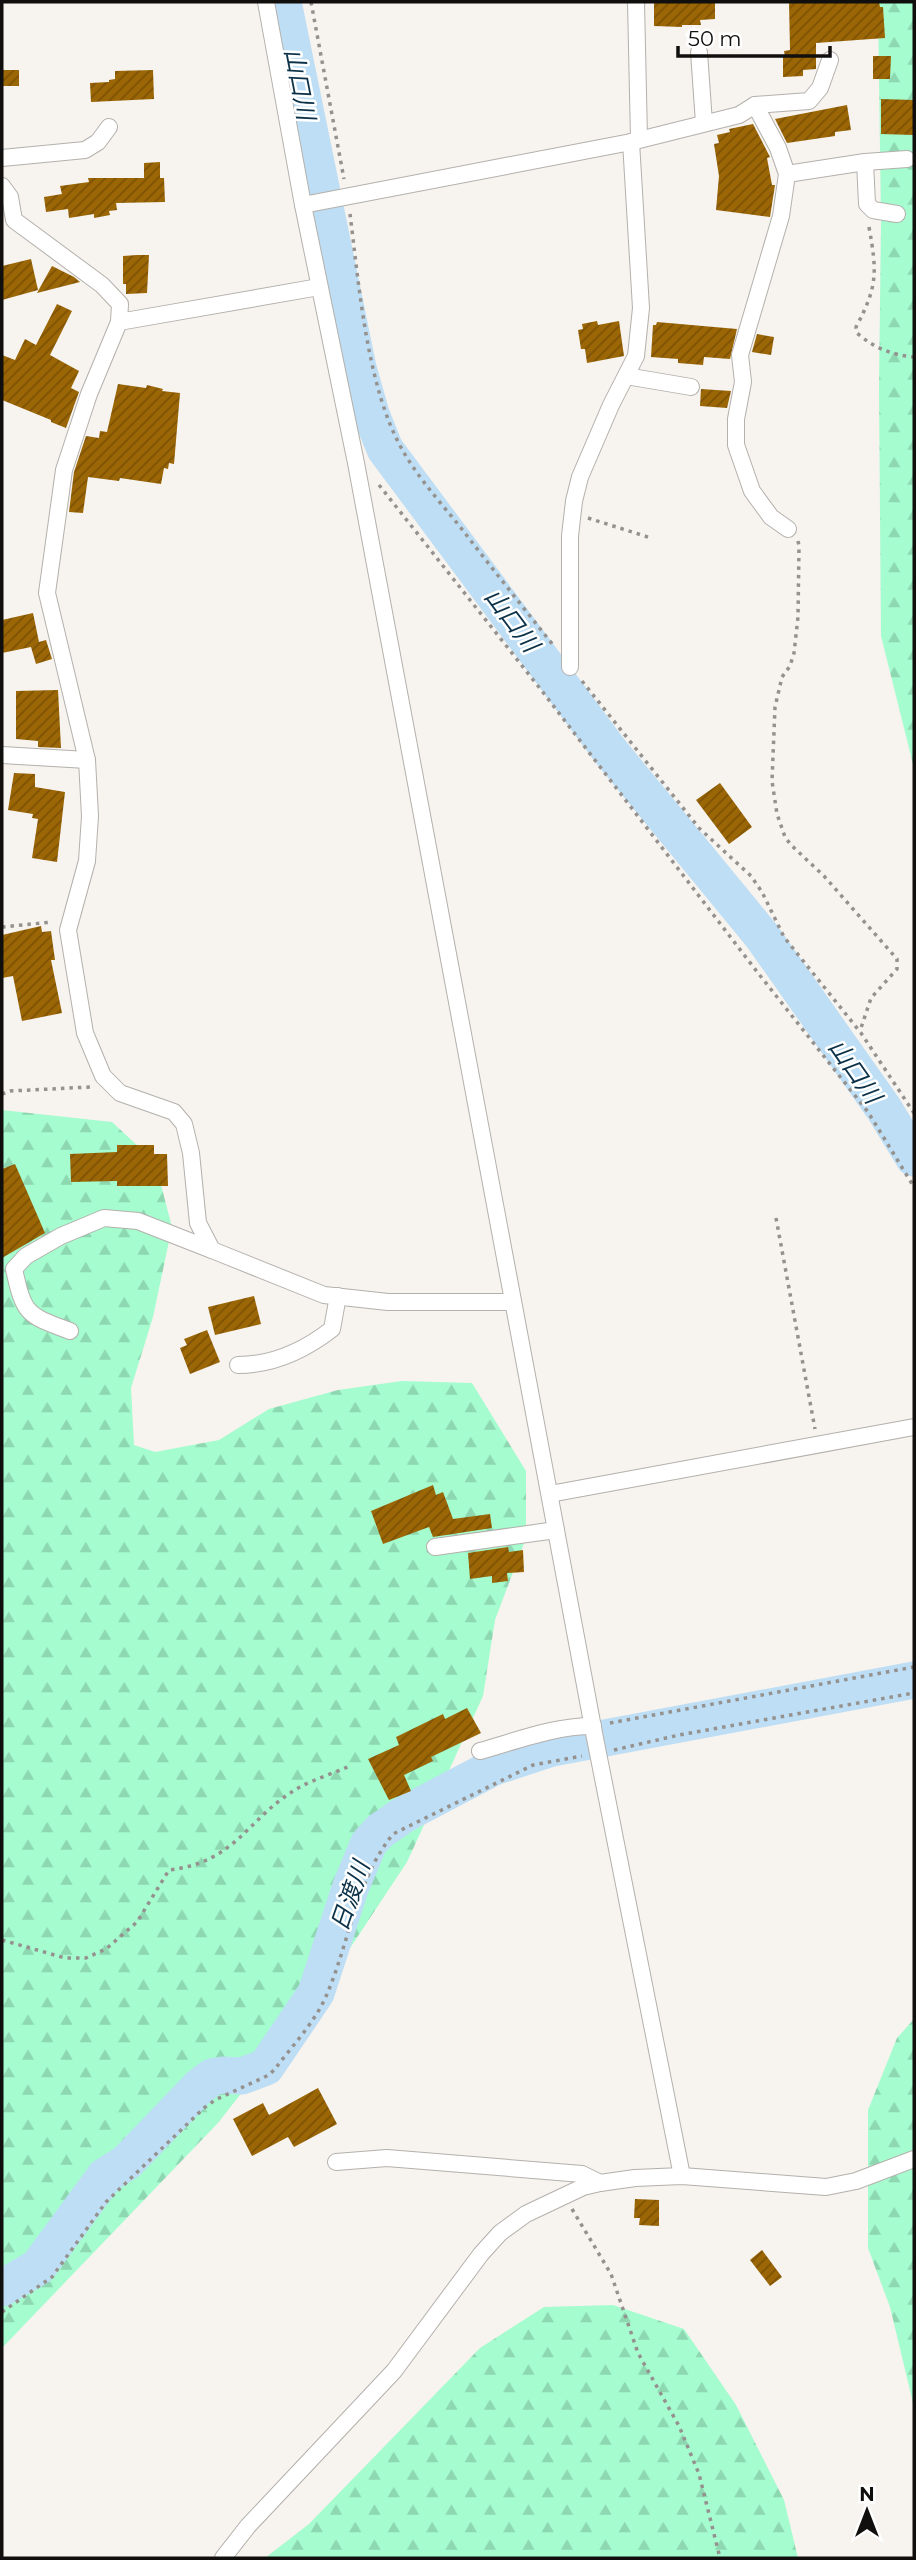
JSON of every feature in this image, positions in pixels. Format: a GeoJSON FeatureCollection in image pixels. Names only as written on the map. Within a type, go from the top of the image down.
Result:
{"type":"FeatureCollection","features":[{"type":"Feature","properties":{"kind":"street"},"geometry":{"type":"LineString","coordinates":[[266,2],[308,204],[319,287],[356,463],[556,1530],[681,2176]]}},
{"type":"Feature","properties":{"kind":"street"},"geometry":{"type":"LineString","coordinates":[[570,667],[570,536],[580,477],[636,356],[641,308],[635,141],[636,2]]}},
{"type":"Feature","properties":{"kind":"street"},"geometry":{"type":"LineString","coordinates":[[699,52],[704,123]]}},
{"type":"Feature","properties":{"kind":"street"},"geometry":{"type":"LineString","coordinates":[[308,204],[635,141],[739,115],[755,106],[809,101],[820,88],[830,60]]}},
{"type":"Feature","properties":{"kind":"street"},"geometry":{"type":"LineString","coordinates":[[755,106],[773,138],[786,174],[781,216],[740,355],[743,382],[736,419],[736,445],[752,491],[771,517],[788,529]]}},
{"type":"Feature","properties":{"kind":"street"},"geometry":{"type":"LineString","coordinates":[[2,158],[85,150],[98,142],[109,127]]}},
{"type":"Feature","properties":{"kind":"street"},"geometry":{"type":"LineString","coordinates":[[786,174],[864,162],[907,159]]}},
{"type":"Feature","properties":{"kind":"street"},"geometry":{"type":"LineString","coordinates":[[864,162],[867,204],[873,211],[897,214]]}},
{"type":"Feature","properties":{"kind":"street"},"geometry":{"type":"LineString","coordinates":[[2,186],[10,197],[8,220],[102,285],[120,304],[119,321],[89,394],[64,470],[47,593],[87,760],[90,816],[87,861],[68,930],[85,1033],[103,1076],[120,1093],[174,1112],[184,1124],[191,1153],[198,1223],[212,1251]]}},
{"type":"Feature","properties":{"kind":"street"},"geometry":{"type":"LineString","coordinates":[[119,321],[319,287]]}},
{"type":"Feature","properties":{"kind":"street"},"geometry":{"type":"LineString","coordinates":[[626,376],[691,387]]}},
{"type":"Feature","properties":{"kind":"street"},"geometry":{"type":"LineString","coordinates":[[2,755],[87,760]]}},
{"type":"Feature","properties":{"kind":"street"},"geometry":{"type":"LineString","coordinates":[[70,1331],[34,1318],[20,1297],[14,1269],[26,1256],[61,1236],[104,1218],[138,1221],[324,1295],[388,1302],[513,1302]]}},
{"type":"Feature","properties":{"kind":"street"},"geometry":{"type":"LineString","coordinates":[[237,1365],[258,1365],[311,1345],[332,1329],[338,1296]]}},
{"type":"Feature","properties":{"kind":"street"},"geometry":{"type":"LineString","coordinates":[[550,1494],[914,1427]]}},
{"type":"Feature","properties":{"kind":"street"},"geometry":{"type":"LineString","coordinates":[[435,1547],[556,1530]]}},
{"type":"Feature","properties":{"kind":"street"},"geometry":{"type":"LineString","coordinates":[[480,1751],[574,1726],[596,1740]]}},
{"type":"Feature","properties":{"kind":"street"},"geometry":{"type":"LineString","coordinates":[[335,2162],[387,2158],[582,2174],[600,2183]]}},
{"type":"Feature","properties":{"kind":"street"},"geometry":{"type":"LineString","coordinates":[[223,2558],[275,2496],[394,2371],[481,2254],[500,2233],[526,2214],[564,2195],[600,2183],[635,2178],[681,2176],[826,2187],[856,2181],[914,2159]]}},
{"type":"Feature","properties":{"kind":"path"},"geometry":{"type":"LineString","coordinates":[[867,204],[876,264],[875,282],[872,296],[856,327],[857,333],[894,355],[914,357]]}},
{"type":"Feature","properties":{"kind":"path"},"geometry":{"type":"LineString","coordinates":[[378,484],[868,1112],[914,1187]]}},
{"type":"Feature","properties":{"kind":"path"},"geometry":{"type":"LineString","coordinates":[[573,513],[651,538]]}},
{"type":"Feature","properties":{"kind":"path"},"geometry":{"type":"LineString","coordinates":[[788,529],[795,535],[799,546],[798,617],[794,653],[790,666],[782,677],[775,707],[773,790],[780,826],[791,845],[824,876],[897,959],[897,970],[871,998],[859,1031]]}},
{"type":"Feature","properties":{"kind":"path"},"geometry":{"type":"LineString","coordinates":[[2,927],[71,920]]}},
{"type":"Feature","properties":{"kind":"path"},"geometry":{"type":"LineString","coordinates":[[2,1094],[10,1091],[113,1086]]}},
{"type":"Feature","properties":{"kind":"path"},"geometry":{"type":"LineString","coordinates":[[776,1218],[818,1445]]}},
{"type":"Feature","properties":{"kind":"path"},"geometry":{"type":"LineString","coordinates":[[2,2312],[52,2277],[106,2202],[204,2108],[215,2100],[269,2075],[275,2069],[327,1995],[368,1873],[378,1853],[393,1834],[533,1765],[596,1740],[914,1667]]}},
{"type":"Feature","properties":{"kind":"path"},"geometry":{"type":"LineString","coordinates":[[596,1740],[679,1735],[914,1693]]}},
{"type":"Feature","properties":{"kind":"path"},"geometry":{"type":"LineString","coordinates":[[2,1940],[65,1958],[86,1958],[106,1949],[137,1922],[169,1870],[208,1861],[226,1850],[299,1788],[350,1766]]}},
{"type":"Feature","properties":{"kind":"path"},"geometry":{"type":"LineString","coordinates":[[564,2195],[611,2274],[638,2353],[679,2426],[699,2474],[720,2558]]}},
{"type":"Feature","properties":{"kind":"green space"},"geometry":{"type":"Polygon","coordinates":[[[878,2],[914,2],[914,768],[881,636],[878,2]]]}},
{"type":"Feature","properties":{"kind":"green space"},"geometry":{"type":"Polygon","coordinates":[[[2,1110],[112,1122],[155,1162],[172,1227],[153,1317],[131,1388],[134,1445],[155,1452],[219,1440],[269,1409],[338,1390],[402,1381],[472,1383],[526,1471],[526,1538],[495,1620],[483,1696],[407,1862],[317,1998],[217,2124],[2,2348],[2,1110]]]}},
{"type":"Feature","properties":{"kind":"green space"},"geometry":{"type":"Polygon","coordinates":[[[914,2019],[914,2407],[890,2307],[868,2248],[868,2110],[897,2038],[914,2019]]]}},
{"type":"Feature","properties":{"kind":"green space"},"geometry":{"type":"Polygon","coordinates":[[[613,2305],[684,2329],[736,2405],[784,2500],[798,2558],[265,2558],[309,2524],[480,2348],[544,2307],[613,2305]]]}},
{"type":"Feature","properties":{"kind":"building"},"geometry":{"type":"Polygon","coordinates":[[[654,2],[715,2],[715,19],[700,20],[701,25],[654,26],[654,2]]]}},
{"type":"Feature","properties":{"kind":"building"},"geometry":{"type":"Polygon","coordinates":[[[789,2],[879,2],[880,7],[883,7],[885,38],[816,43],[816,69],[803,70],[803,76],[783,77],[784,51],[790,50],[789,2]]]}},
{"type":"Feature","properties":{"kind":"building"},"geometry":{"type":"Polygon","coordinates":[[[873,56],[891,56],[890,79],[873,79],[873,56]]]}},
{"type":"Feature","properties":{"kind":"building"},"geometry":{"type":"Polygon","coordinates":[[[2,70],[19,70],[19,86],[2,86],[2,70]]]}},
{"type":"Feature","properties":{"kind":"building"},"geometry":{"type":"Polygon","coordinates":[[[153,70],[154,99],[91,102],[90,83],[109,82],[115,79],[115,71],[153,70]]]}},
{"type":"Feature","properties":{"kind":"building"},"geometry":{"type":"Polygon","coordinates":[[[881,99],[914,100],[914,135],[881,134],[881,99]]]}},
{"type":"Feature","properties":{"kind":"building"},"geometry":{"type":"Polygon","coordinates":[[[847,105],[851,130],[835,132],[835,136],[787,143],[775,119],[847,105]]]}},
{"type":"Feature","properties":{"kind":"building"},"geometry":{"type":"Polygon","coordinates":[[[753,124],[770,157],[767,158],[772,185],[775,185],[770,217],[716,210],[719,176],[714,144],[719,143],[717,135],[730,132],[729,129],[753,124]]]}},
{"type":"Feature","properties":{"kind":"building"},"geometry":{"type":"Polygon","coordinates":[[[160,162],[165,202],[116,203],[117,210],[109,211],[110,215],[94,218],[94,214],[69,218],[68,209],[46,212],[44,197],[62,194],[60,186],[89,182],[88,178],[144,178],[144,163],[160,162]]]}},
{"type":"Feature","properties":{"kind":"building"},"geometry":{"type":"Polygon","coordinates":[[[149,255],[147,293],[126,294],[126,284],[123,284],[123,256],[149,255]]]}},
{"type":"Feature","properties":{"kind":"building"},"geometry":{"type":"Polygon","coordinates":[[[31,259],[38,290],[2,300],[2,266],[31,259]]]}},
{"type":"Feature","properties":{"kind":"building"},"geometry":{"type":"Polygon","coordinates":[[[52,266],[74,277],[80,282],[37,293],[52,266]]]}},
{"type":"Feature","properties":{"kind":"building"},"geometry":{"type":"Polygon","coordinates":[[[57,304],[72,311],[50,355],[79,371],[71,388],[79,392],[66,428],[2,400],[2,355],[15,360],[25,339],[36,345],[57,304]]]}},
{"type":"Feature","properties":{"kind":"building"},"geometry":{"type":"Polygon","coordinates":[[[597,321],[598,325],[619,321],[624,356],[587,363],[585,349],[581,349],[578,330],[583,329],[582,324],[597,321]]]}},
{"type":"Feature","properties":{"kind":"building"},"geometry":{"type":"Polygon","coordinates":[[[657,322],[737,329],[730,359],[704,357],[703,365],[678,363],[678,359],[651,357],[653,325],[657,322]]]}},
{"type":"Feature","properties":{"kind":"building"},"geometry":{"type":"Polygon","coordinates":[[[757,334],[774,337],[771,355],[752,352],[757,334]]]}},
{"type":"Feature","properties":{"kind":"building"},"geometry":{"type":"Polygon","coordinates":[[[118,384],[146,388],[147,385],[163,389],[162,391],[180,393],[174,464],[169,463],[168,469],[164,468],[161,484],[88,477],[83,513],[69,512],[74,472],[86,436],[99,438],[100,431],[107,432],[118,384]]]}},
{"type":"Feature","properties":{"kind":"building"},"geometry":{"type":"Polygon","coordinates":[[[701,389],[731,391],[727,408],[700,406],[701,389]]]}},
{"type":"Feature","properties":{"kind":"building"},"geometry":{"type":"Polygon","coordinates":[[[33,613],[39,642],[46,640],[52,659],[36,664],[31,647],[2,653],[2,620],[33,613]]]}},
{"type":"Feature","properties":{"kind":"building"},"geometry":{"type":"Polygon","coordinates":[[[58,690],[61,748],[38,747],[38,741],[16,739],[16,691],[58,690]]]}},
{"type":"Feature","properties":{"kind":"building"},"geometry":{"type":"Polygon","coordinates":[[[14,773],[35,774],[35,787],[65,792],[57,862],[32,858],[38,819],[32,818],[33,814],[8,810],[14,773]]]}},
{"type":"Feature","properties":{"kind":"building"},"geometry":{"type":"Polygon","coordinates":[[[720,783],[752,827],[729,844],[696,800],[720,783]]]}},
{"type":"Feature","properties":{"kind":"building"},"geometry":{"type":"Polygon","coordinates":[[[41,926],[42,932],[51,931],[55,960],[51,960],[62,1013],[22,1021],[13,976],[2,978],[2,935],[41,926]]]}},
{"type":"Feature","properties":{"kind":"building"},"geometry":{"type":"Polygon","coordinates":[[[117,1145],[154,1145],[154,1154],[167,1154],[168,1186],[117,1186],[117,1181],[71,1182],[70,1154],[117,1152],[117,1145]]]}},
{"type":"Feature","properties":{"kind":"building"},"geometry":{"type":"Polygon","coordinates":[[[15,1164],[45,1233],[2,1258],[2,1169],[15,1164]]]}},
{"type":"Feature","properties":{"kind":"building"},"geometry":{"type":"Polygon","coordinates":[[[254,1296],[261,1324],[215,1335],[208,1307],[254,1296]]]}},
{"type":"Feature","properties":{"kind":"building"},"geometry":{"type":"Polygon","coordinates":[[[207,1330],[220,1362],[190,1374],[180,1348],[187,1345],[184,1339],[207,1330]]]}},
{"type":"Feature","properties":{"kind":"building"},"geometry":{"type":"Polygon","coordinates":[[[433,1485],[436,1495],[443,1492],[453,1519],[490,1514],[492,1528],[433,1537],[429,1527],[383,1544],[371,1511],[433,1485]]]}},
{"type":"Feature","properties":{"kind":"building"},"geometry":{"type":"Polygon","coordinates":[[[508,1547],[509,1552],[523,1550],[524,1572],[507,1573],[508,1581],[492,1583],[492,1576],[470,1579],[468,1553],[508,1547]]]}},
{"type":"Feature","properties":{"kind":"building"},"geometry":{"type":"Polygon","coordinates":[[[467,1708],[481,1733],[431,1757],[433,1761],[404,1775],[411,1791],[389,1800],[368,1759],[399,1745],[396,1737],[443,1714],[445,1719],[467,1708]]]}},
{"type":"Feature","properties":{"kind":"building"},"geometry":{"type":"Polygon","coordinates":[[[318,2088],[337,2124],[294,2147],[288,2137],[252,2156],[233,2119],[263,2103],[269,2115],[318,2088]]]}},
{"type":"Feature","properties":{"kind":"building"},"geometry":{"type":"Polygon","coordinates":[[[635,2199],[659,2200],[659,2226],[639,2225],[640,2218],[634,2218],[635,2199]]]}},
{"type":"Feature","properties":{"kind":"building"},"geometry":{"type":"Polygon","coordinates":[[[762,2250],[782,2277],[770,2286],[750,2260],[762,2250]]]}},
{"type":"Feature","properties":{"kind":"waterway","name":"山口川"},"geometry":{"type":"LineString","coordinates":[[283,2],[358,368],[371,414],[385,449],[610,751],[762,936],[884,1109],[914,1158]]}},
{"type":"Feature","properties":{"kind":"waterway","name":"日渡川"},"geometry":{"type":"LineString","coordinates":[[2,2288],[38,2267],[105,2176],[127,2162],[199,2087],[212,2077],[242,2076],[266,2067],[316,1993],[351,1886],[369,1843],[380,1831],[403,1815],[494,1767],[552,1748],[914,1680]]}}]}
